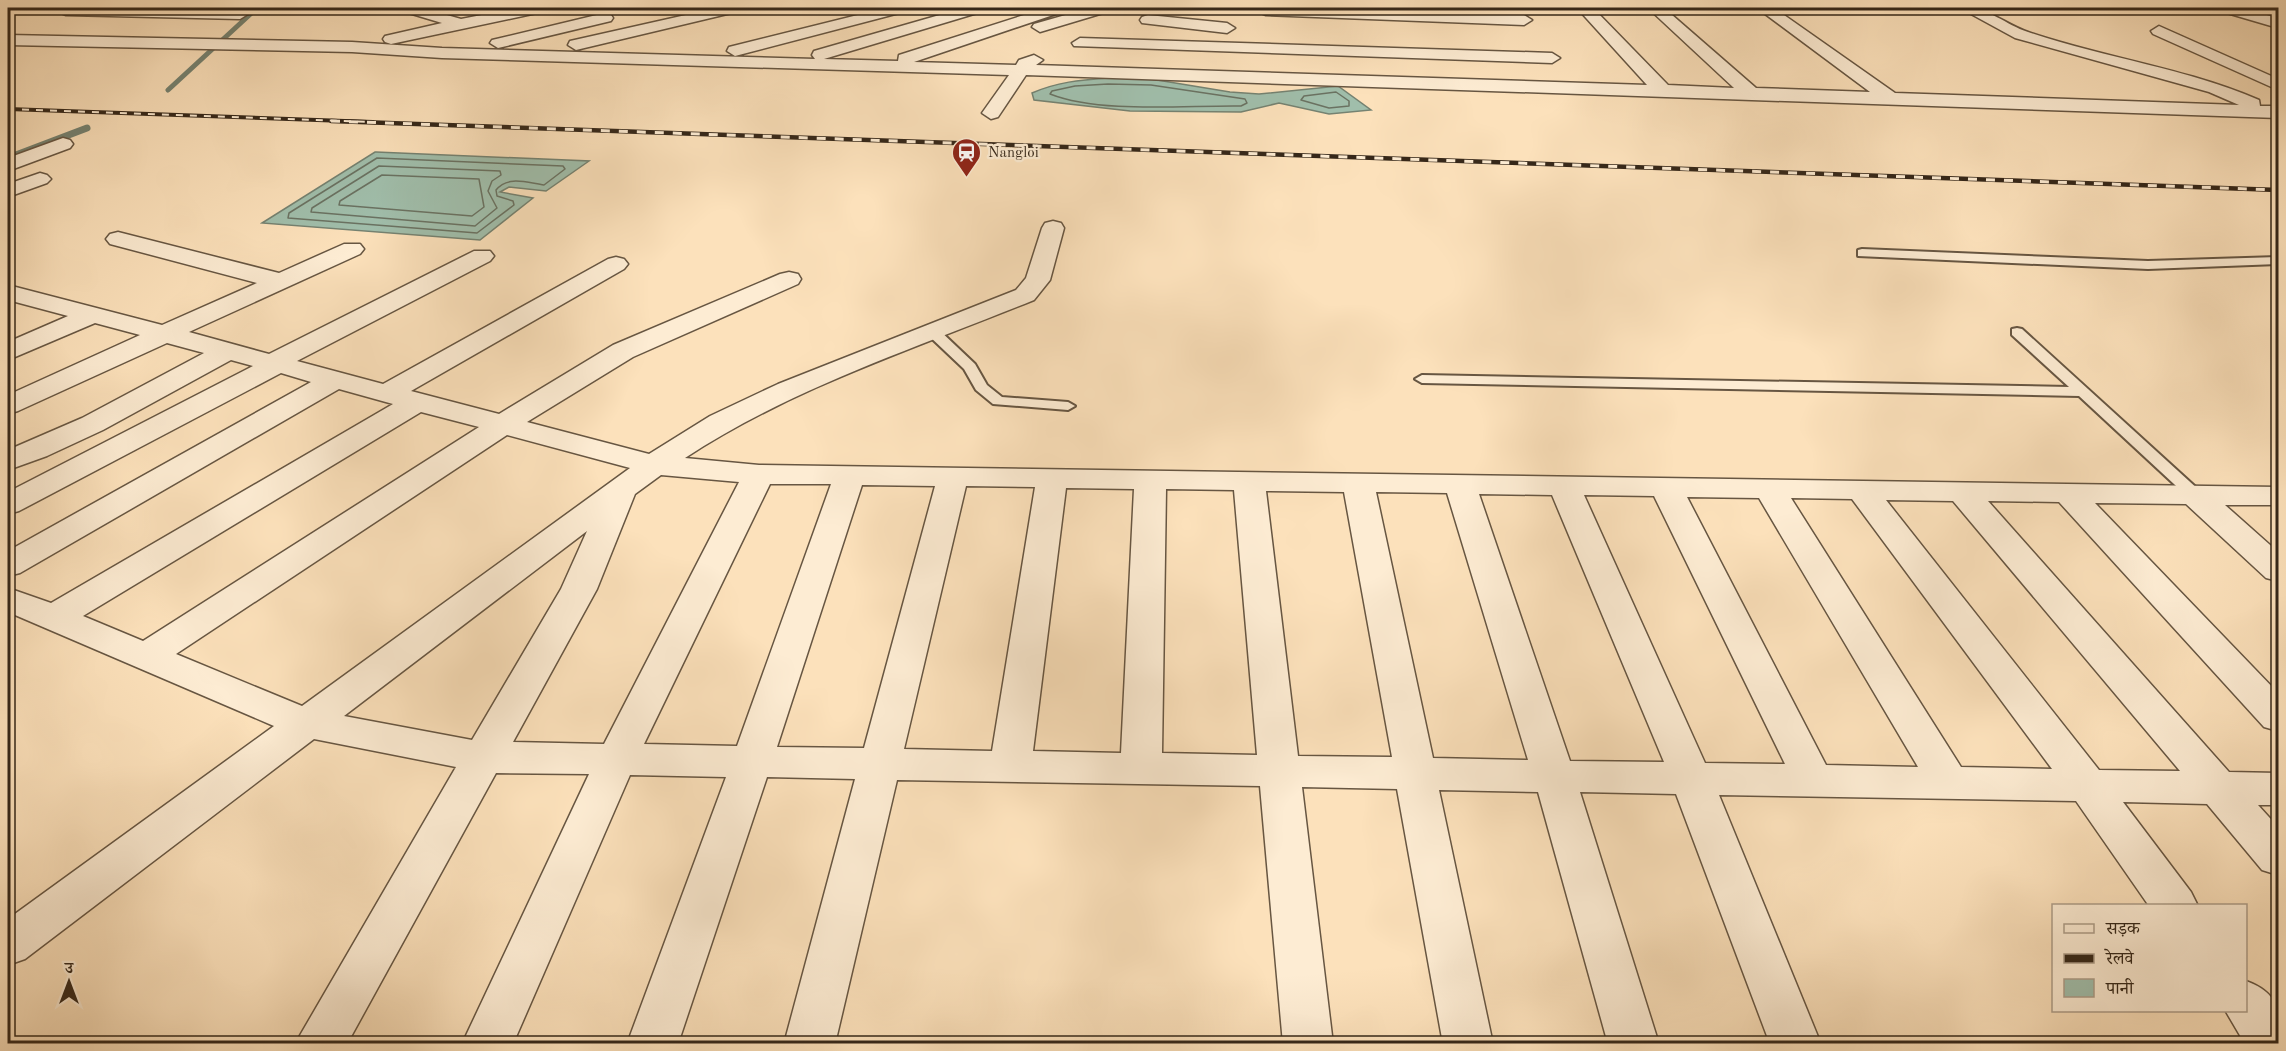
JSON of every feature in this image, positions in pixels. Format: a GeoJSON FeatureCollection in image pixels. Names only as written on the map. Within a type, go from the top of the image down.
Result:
{"type":"FeatureCollection","features":[{"type":"Feature","properties":{"kind":"street"},"geometry":{"type":"LineString","coordinates":[[116,8],[62,16],[123,24],[224,26]]}},
{"type":"Feature","properties":{"kind":"street"},"geometry":{"type":"LineString","coordinates":[[41,58],[152,12],[175,8]]}},
{"type":"Feature","properties":{"kind":"street"},"geometry":{"type":"LineString","coordinates":[[407,8],[461,24]]}},
{"type":"Feature","properties":{"kind":"street"},"geometry":{"type":"LineString","coordinates":[[399,50],[591,8]]}},
{"type":"Feature","properties":{"kind":"street"},"geometry":{"type":"LineString","coordinates":[[533,56],[735,8]]}},
{"type":"Feature","properties":{"kind":"street"},"geometry":{"type":"LineString","coordinates":[[698,61],[895,8]]}},
{"type":"Feature","properties":{"kind":"street"},"geometry":{"type":"LineString","coordinates":[[791,63],[979,8]]}},
{"type":"Feature","properties":{"kind":"street"},"geometry":{"type":"LineString","coordinates":[[884,66],[1060,8]]}},
{"type":"Feature","properties":{"kind":"street"},"geometry":{"type":"LineString","coordinates":[[929,67],[1024,33],[1104,8]]}},
{"type":"Feature","properties":{"kind":"street"},"geometry":{"type":"LineString","coordinates":[[991,113],[1025,64],[1179,8]]}},
{"type":"Feature","properties":{"kind":"street"},"geometry":{"type":"LineString","coordinates":[[1585,8],[1663,91]]}},
{"type":"Feature","properties":{"kind":"street"},"geometry":{"type":"LineString","coordinates":[[1656,8],[1752,94]]}},
{"type":"Feature","properties":{"kind":"street"},"geometry":{"type":"LineString","coordinates":[[1765,8],[1891,99]]}},
{"type":"Feature","properties":{"kind":"street"},"geometry":{"type":"LineString","coordinates":[[1968,8],[2021,35],[2171,78],[2215,88],[2273,112]]}},
{"type":"Feature","properties":{"kind":"street"},"geometry":{"type":"LineString","coordinates":[[2225,8],[2278,23]]}},
{"type":"Feature","properties":{"kind":"street"},"geometry":{"type":"LineString","coordinates":[[352,48],[523,9]]}},
{"type":"Feature","properties":{"kind":"street"},"geometry":{"type":"LineString","coordinates":[[99,10],[245,11]]}},
{"type":"Feature","properties":{"kind":"street"},"geometry":{"type":"LineString","coordinates":[[1266,10],[1321,11],[1527,24],[1576,88]]}},
{"type":"Feature","properties":{"kind":"street"},"geometry":{"type":"LineString","coordinates":[[210,45],[224,26],[245,11]]}},
{"type":"Feature","properties":{"kind":"street"},"geometry":{"type":"LineString","coordinates":[[1298,78],[1321,11]]}},
{"type":"Feature","properties":{"kind":"street"},"geometry":{"type":"LineString","coordinates":[[454,53],[618,15]]}},
{"type":"Feature","properties":{"kind":"street"},"geometry":{"type":"LineString","coordinates":[[1137,24],[1248,29]]}},
{"type":"Feature","properties":{"kind":"street"},"geometry":{"type":"LineString","coordinates":[[2159,32],[2278,85]]}},
{"type":"Feature","properties":{"kind":"street"},"geometry":{"type":"LineString","coordinates":[[8,40],[352,48],[533,56],[1298,78],[2273,112]]}},
{"type":"Feature","properties":{"kind":"street"},"geometry":{"type":"LineString","coordinates":[[616,58],[672,44]]}},
{"type":"Feature","properties":{"kind":"street"},"geometry":{"type":"LineString","coordinates":[[1080,44],[1552,58]]}},
{"type":"Feature","properties":{"kind":"street"},"geometry":{"type":"LineString","coordinates":[[8,165],[63,144]]}},
{"type":"Feature","properties":{"kind":"street"},"geometry":{"type":"LineString","coordinates":[[8,191],[40,179]]}},
{"type":"Feature","properties":{"kind":"street"},"geometry":{"type":"LineString","coordinates":[[8,945],[654,465],[720,422],[788,390],[1025,295],[1038,280],[1053,228]]}},
{"type":"Feature","properties":{"kind":"street"},"geometry":{"type":"LineString","coordinates":[[118,239],[280,281]]}},
{"type":"Feature","properties":{"kind":"street"},"geometry":{"type":"LineString","coordinates":[[8,405],[162,333],[352,249]]}},
{"type":"Feature","properties":{"kind":"street"},"geometry":{"type":"LineString","coordinates":[[8,504],[482,256]]}},
{"type":"Feature","properties":{"kind":"street"},"geometry":{"type":"LineString","coordinates":[[53,618],[616,264]]}},
{"type":"Feature","properties":{"kind":"street"},"geometry":{"type":"LineString","coordinates":[[146,656],[502,424],[623,351],[789,279]]}},
{"type":"Feature","properties":{"kind":"street"},"geometry":{"type":"LineString","coordinates":[[14,299],[92,315],[162,333],[654,465],[759,474],[2278,496]]}},
{"type":"Feature","properties":{"kind":"street"},"geometry":{"type":"LineString","coordinates":[[8,352],[92,315]]}},
{"type":"Feature","properties":{"kind":"street"},"geometry":{"type":"LineString","coordinates":[[8,461],[68,437],[132,405],[227,351]]}},
{"type":"Feature","properties":{"kind":"street"},"geometry":{"type":"LineString","coordinates":[[8,565],[336,380]]}},
{"type":"Feature","properties":{"kind":"street"},"geometry":{"type":"LineString","coordinates":[[487,1044],[616,760],[759,474]]}},
{"type":"Feature","properties":{"kind":"street"},"geometry":{"type":"LineString","coordinates":[[652,1044],[850,475]]}},
{"type":"Feature","properties":{"kind":"street"},"geometry":{"type":"LineString","coordinates":[[809,1044],[878,764],[953,476]]}},
{"type":"Feature","properties":{"kind":"street"},"geometry":{"type":"LineString","coordinates":[[1010,766],[1052,477]]}},
{"type":"Feature","properties":{"kind":"street"},"geometry":{"type":"LineString","coordinates":[[1142,768],[1150,478]]}},
{"type":"Feature","properties":{"kind":"street"},"geometry":{"type":"LineString","coordinates":[[1249,480],[1308,1044]]}},
{"type":"Feature","properties":{"kind":"street"},"geometry":{"type":"LineString","coordinates":[[1358,481],[1468,1044]]}},
{"type":"Feature","properties":{"kind":"street"},"geometry":{"type":"LineString","coordinates":[[1460,483],[1554,776],[1634,1044]]}},
{"type":"Feature","properties":{"kind":"street"},"geometry":{"type":"LineString","coordinates":[[1563,484],[1691,778],[1796,1044]]}},
{"type":"Feature","properties":{"kind":"street"},"geometry":{"type":"LineString","coordinates":[[1665,486],[1814,780]]}},
{"type":"Feature","properties":{"kind":"street"},"geometry":{"type":"LineString","coordinates":[[1768,487],[1949,783]]}},
{"type":"Feature","properties":{"kind":"street"},"geometry":{"type":"LineString","coordinates":[[1861,489],[2087,785],[2174,904]]}},
{"type":"Feature","properties":{"kind":"street"},"geometry":{"type":"LineString","coordinates":[[1962,490],[2278,856]]}},
{"type":"Feature","properties":{"kind":"street"},"geometry":{"type":"LineString","coordinates":[[320,1044],[579,589],[620,492]]}},
{"type":"Feature","properties":{"kind":"street"},"geometry":{"type":"LineString","coordinates":[[2067,492],[2278,717]]}},
{"type":"Feature","properties":{"kind":"street"},"geometry":{"type":"LineString","coordinates":[[2194,494],[2278,570]]}},
{"type":"Feature","properties":{"kind":"street"},"geometry":{"type":"LineString","coordinates":[[8,599],[305,723],[484,757],[2278,789]]}},
{"type":"Feature","properties":{"kind":"street"},"geometry":{"type":"LineString","coordinates":[[2247,1004],[2275,1044]]}},
{"type":"Feature","properties":{"kind":"lane"},"geometry":{"type":"LineString","coordinates":[[1862,254],[2148,265],[2278,261]]}},
{"type":"Feature","properties":{"kind":"lane"},"geometry":{"type":"LineString","coordinates":[[932,331],[970,367],[981,387],[998,401],[1068,406]]}},
{"type":"Feature","properties":{"kind":"lane"},"geometry":{"type":"LineString","coordinates":[[2017,332],[2194,494]]}},
{"type":"Feature","properties":{"kind":"lane"},"geometry":{"type":"LineString","coordinates":[[1422,379],[2083,392]]}},
{"type":"Feature","properties":{"kind":"water"},"geometry":{"type":"Polygon","coordinates":[[[1108,78],[1151,79],[1230,92],[1259,94],[1338,86],[1371,110],[1329,114],[1279,103],[1241,112],[1130,111],[1034,100],[1032,93],[1069,82],[1108,78]]]}},
{"type":"Feature","properties":{"kind":"water"},"geometry":{"type":"Polygon","coordinates":[[[375,152],[589,161],[546,191],[509,187],[500,192],[533,198],[480,240],[262,223],[375,152]]]}},
{"type":"Feature","properties":{"kind":"waterway"},"geometry":{"type":"LineString","coordinates":[[168,90],[257,8]]}},
{"type":"Feature","properties":{"kind":"waterway"},"geometry":{"type":"LineString","coordinates":[[8,158],[87,128]]}},
{"type":"Feature","properties":{"kind":"railway"},"geometry":{"type":"LineString","coordinates":[[8,109],[373,122]]}},
{"type":"Feature","properties":{"kind":"railway"},"geometry":{"type":"LineString","coordinates":[[331,121],[2278,190]]}},
{"type":"Feature","properties":{"kind":"place","name":"Nangloi"},"geometry":{"type":"Point","coordinates":[967,178]}}]}
